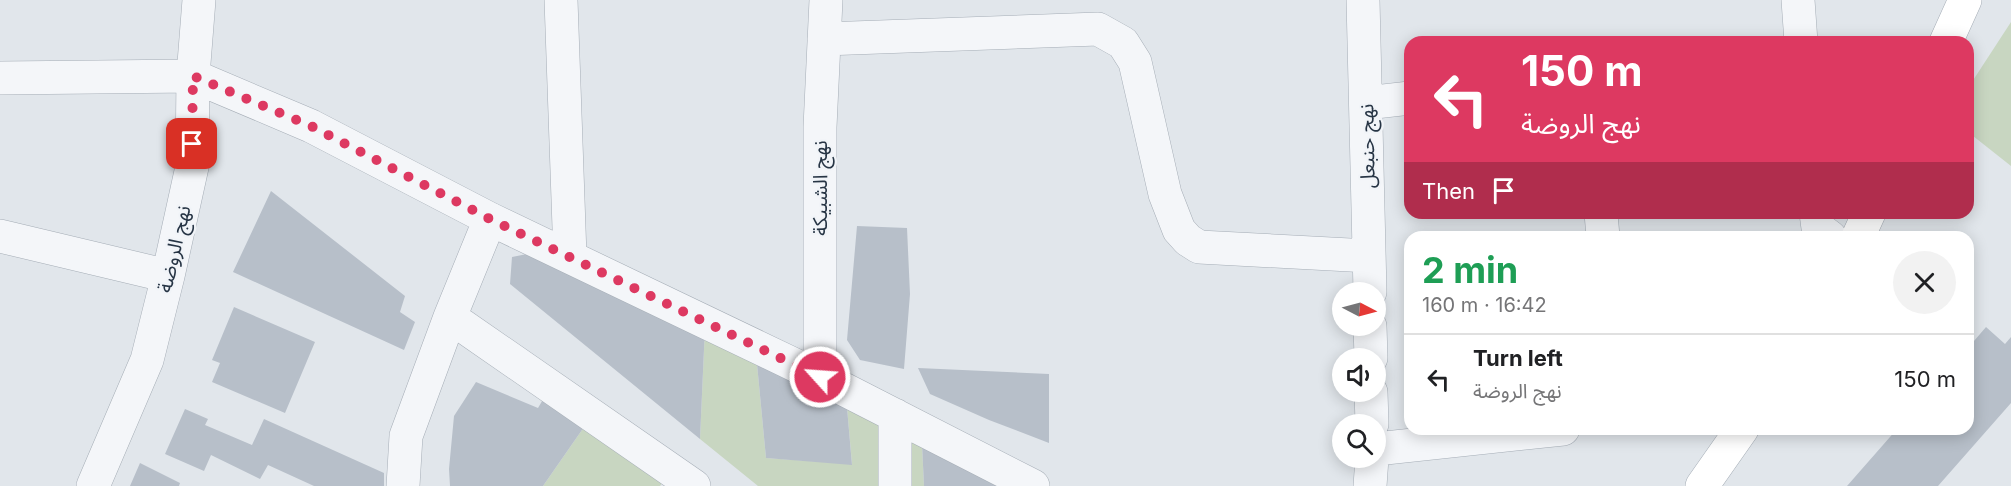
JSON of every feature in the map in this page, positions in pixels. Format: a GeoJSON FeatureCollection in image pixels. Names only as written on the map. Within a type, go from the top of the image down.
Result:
{"type":"FeatureCollection","features":[{"type":"Feature","properties":{"kind":"street","name":"نهج الروضة"},"geometry":{"type":"LineString","coordinates":[[93,486],[147,360],[192,166],[193,76],[199,0]]}},
{"type":"Feature","properties":{"kind":"street"},"geometry":{"type":"LineString","coordinates":[[561,0],[570,256]]}},
{"type":"Feature","properties":{"kind":"street","name":"نهج الشبيكة"},"geometry":{"type":"LineString","coordinates":[[820,377],[820,139],[826,0]]}},
{"type":"Feature","properties":{"kind":"street","name":"نهج حنبعل"},"geometry":{"type":"LineString","coordinates":[[1363,0],[1370,282]]}},
{"type":"Feature","properties":{"kind":"street"},"geometry":{"type":"LineString","coordinates":[[1798,0],[1801,36]]}},
{"type":"Feature","properties":{"kind":"street"},"geometry":{"type":"LineString","coordinates":[[1949,36],[1965,0]]}},
{"type":"Feature","properties":{"kind":"street"},"geometry":{"type":"LineString","coordinates":[[824,39],[1098,29],[1123,43],[1135,62],[1165,194],[1179,230],[1188,240],[1199,247],[1369,256]]}},
{"type":"Feature","properties":{"kind":"street"},"geometry":{"type":"LineString","coordinates":[[0,78],[193,76],[311,126],[490,219],[820,377],[1033,486]]}},
{"type":"Feature","properties":{"kind":"street"},"geometry":{"type":"LineString","coordinates":[[1366,103],[1404,99]]}},
{"type":"Feature","properties":{"kind":"street"},"geometry":{"type":"LineString","coordinates":[[403,486],[405,436],[490,219]]}},
{"type":"Feature","properties":{"kind":"street"},"geometry":{"type":"LineString","coordinates":[[0,236],[168,276]]}},
{"type":"Feature","properties":{"kind":"street"},"geometry":{"type":"LineString","coordinates":[[450,317],[694,486]]}},
{"type":"Feature","properties":{"kind":"street"},"geometry":{"type":"LineString","coordinates":[[895,415],[895,486]]}},
{"type":"Feature","properties":{"kind":"street"},"geometry":{"type":"LineString","coordinates":[[1386,448],[1507,435]]}},
{"type":"Feature","properties":{"kind":"street"},"geometry":{"type":"LineString","coordinates":[[1702,486],[1738,435]]}},
{"type":"Feature","properties":{"kind":"street"},"geometry":{"type":"LineString","coordinates":[[1370,486],[1371,468]]}},
{"type":"Feature","properties":{"kind":"green space"},"geometry":{"type":"Polygon","coordinates":[[[2011,22],[2011,166],[1974,137],[1974,79],[2011,22]]]}},
{"type":"Feature","properties":{"kind":"green space"},"geometry":{"type":"Polygon","coordinates":[[[705,327],[757,364],[766,458],[852,464],[846,396],[922,444],[924,486],[758,486],[700,439],[705,327]]]}},
{"type":"Feature","properties":{"kind":"green space"},"geometry":{"type":"Polygon","coordinates":[[[591,417],[666,478],[660,486],[543,486],[591,417]]]}},
{"type":"Feature","properties":{"kind":"building"},"geometry":{"type":"Polygon","coordinates":[[[271,191],[405,296],[400,312],[415,322],[404,350],[233,272],[271,191]]]}},
{"type":"Feature","properties":{"kind":"building"},"geometry":{"type":"Polygon","coordinates":[[[857,226],[907,228],[910,294],[904,369],[860,360],[847,340],[857,226]]]}},
{"type":"Feature","properties":{"kind":"building"},"geometry":{"type":"Polygon","coordinates":[[[542,251],[705,327],[700,439],[510,284],[512,257],[542,251]]]}},
{"type":"Feature","properties":{"kind":"building"},"geometry":{"type":"Polygon","coordinates":[[[234,307],[315,342],[285,413],[212,382],[220,363],[212,360],[234,307]]]}},
{"type":"Feature","properties":{"kind":"building"},"geometry":{"type":"Polygon","coordinates":[[[1986,327],[2005,344],[2011,337],[2011,403],[1938,486],[1847,486],[1892,435],[1974,435],[1974,341],[1986,327]]]}},
{"type":"Feature","properties":{"kind":"building"},"geometry":{"type":"Polygon","coordinates":[[[757,364],[846,396],[852,465],[766,458],[757,364]]]}},
{"type":"Feature","properties":{"kind":"building"},"geometry":{"type":"Polygon","coordinates":[[[918,368],[1049,374],[1049,443],[930,394],[918,368]]]}},
{"type":"Feature","properties":{"kind":"building"},"geometry":{"type":"Polygon","coordinates":[[[476,382],[538,408],[548,391],[591,417],[543,486],[450,486],[449,469],[454,416],[476,382]]]}},
{"type":"Feature","properties":{"kind":"building"},"geometry":{"type":"Polygon","coordinates":[[[185,409],[208,419],[205,425],[252,445],[264,419],[384,473],[384,486],[314,486],[268,465],[260,479],[211,455],[204,471],[165,454],[185,409]]]}},
{"type":"Feature","properties":{"kind":"building"},"geometry":{"type":"Polygon","coordinates":[[[922,444],[1006,486],[924,486],[922,444]]]}},
{"type":"Feature","properties":{"kind":"building"},"geometry":{"type":"Polygon","coordinates":[[[140,463],[180,483],[179,486],[130,486],[140,463]]]}},
{"type":"Feature","properties":{"kind":"route"},"geometry":{"type":"LineString","coordinates":[[192,144],[193,76],[311,126],[490,219],[820,377]]}}]}
